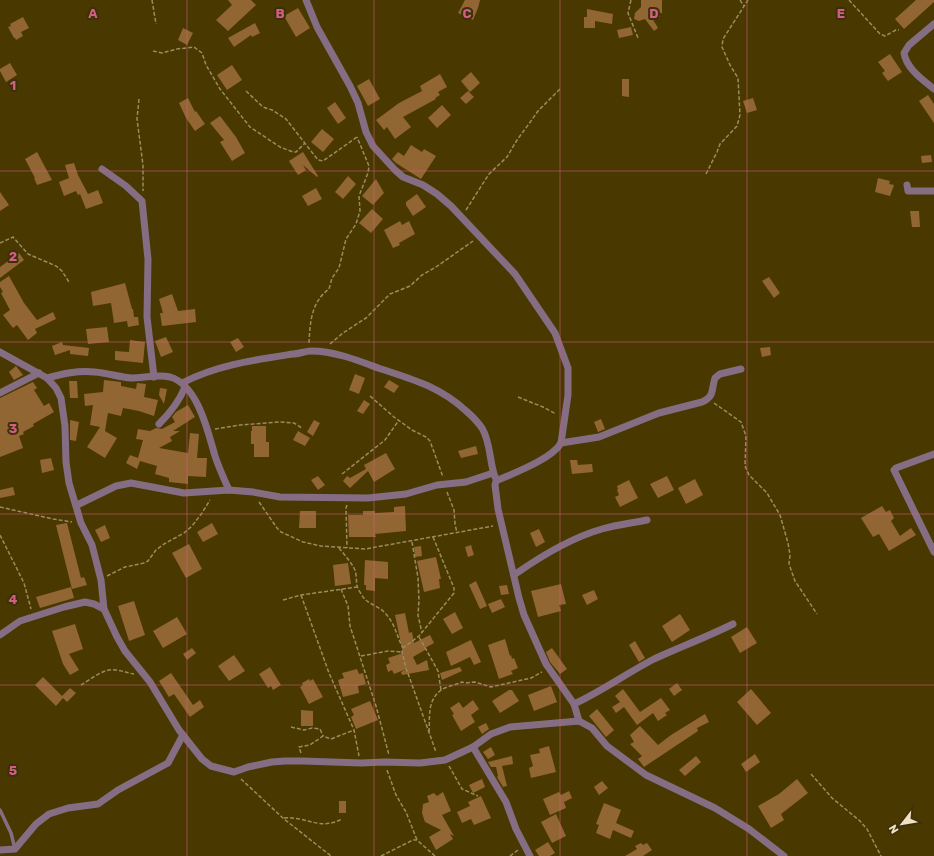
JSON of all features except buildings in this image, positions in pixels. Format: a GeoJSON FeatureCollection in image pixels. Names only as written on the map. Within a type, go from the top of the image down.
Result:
{"type":"FeatureCollection","features":[{"type":"Feature","properties":{"kind":"street"},"geometry":{"type":"LineString","coordinates":[[306,0],[317,27],[350,86],[358,104],[366,132],[373,146],[403,177],[423,185],[437,194],[462,217],[515,274],[555,333],[568,368],[568,395],[561,443],[559,447],[548,456],[496,481]]}},
{"type":"Feature","properties":{"kind":"street"},"geometry":{"type":"LineString","coordinates":[[934,24],[909,45],[904,53],[905,60],[912,69],[934,89]]}},
{"type":"Feature","properties":{"kind":"street"},"geometry":{"type":"LineString","coordinates":[[102,169],[126,186],[142,201],[148,259],[147,317],[154,377]]}},
{"type":"Feature","properties":{"kind":"street"},"geometry":{"type":"LineString","coordinates":[[907,185],[908,191],[934,191]]}},
{"type":"Feature","properties":{"kind":"street"},"geometry":{"type":"LineString","coordinates":[[159,424],[178,402],[183,385],[202,374],[235,363],[309,351],[322,352],[360,360],[427,384],[450,397],[471,415],[482,428],[488,439],[502,524],[518,598],[524,615],[549,668],[574,704],[579,721]]}},
{"type":"Feature","properties":{"kind":"street"},"geometry":{"type":"LineString","coordinates":[[0,352],[39,373],[56,388],[61,398],[65,426],[66,462],[70,483],[81,523],[92,545],[100,580],[104,609],[125,651],[146,676],[183,735],[202,759],[211,766],[234,772],[248,767],[272,762],[302,760],[361,763],[442,760],[473,747],[491,734],[510,727],[579,721],[592,728],[607,746],[646,775],[715,808],[749,829],[784,856]]}},
{"type":"Feature","properties":{"kind":"street"},"geometry":{"type":"LineString","coordinates":[[561,443],[599,436],[659,413],[702,402],[709,399],[712,394],[715,378],[720,374],[741,368]]}},
{"type":"Feature","properties":{"kind":"street"},"geometry":{"type":"LineString","coordinates":[[46,378],[71,373],[94,372],[130,378],[169,377],[183,385],[196,402],[209,430],[216,457],[229,490]]}},
{"type":"Feature","properties":{"kind":"street"},"geometry":{"type":"LineString","coordinates":[[0,393],[39,373]]}},
{"type":"Feature","properties":{"kind":"street"},"geometry":{"type":"LineString","coordinates":[[934,454],[894,470],[934,552]]}},
{"type":"Feature","properties":{"kind":"street"},"geometry":{"type":"LineString","coordinates":[[77,505],[116,486],[131,483],[184,493],[229,490],[280,497],[368,498],[406,494],[437,485],[466,482],[494,473]]}},
{"type":"Feature","properties":{"kind":"street"},"geometry":{"type":"LineString","coordinates":[[514,575],[539,557],[567,543],[601,529],[647,520]]}},
{"type":"Feature","properties":{"kind":"street"},"geometry":{"type":"LineString","coordinates":[[0,634],[20,621],[64,607],[85,602],[94,604],[104,609]]}},
{"type":"Feature","properties":{"kind":"street"},"geometry":{"type":"LineString","coordinates":[[574,704],[593,695],[654,659],[733,624]]}},
{"type":"Feature","properties":{"kind":"street"},"geometry":{"type":"LineString","coordinates":[[0,850],[15,852],[36,824],[49,814],[68,808],[98,804],[118,790],[168,763],[183,735]]}},
{"type":"Feature","properties":{"kind":"street"},"geometry":{"type":"LineString","coordinates":[[473,747],[506,802],[516,829],[530,856]]}},
{"type":"Feature","properties":{"kind":"lane"},"geometry":{"type":"LineString","coordinates":[[0,810],[11,832],[15,852]]}},
{"type":"Feature","properties":{"kind":"path"},"geometry":{"type":"LineString","coordinates":[[152,0],[156,24]]}},
{"type":"Feature","properties":{"kind":"path"},"geometry":{"type":"LineString","coordinates":[[631,0],[628,13],[638,38]]}},
{"type":"Feature","properties":{"kind":"path"},"geometry":{"type":"LineString","coordinates":[[740,0],[744,6]]}},
{"type":"Feature","properties":{"kind":"path"},"geometry":{"type":"LineString","coordinates":[[706,174],[720,144],[737,126],[740,115],[738,78],[730,66],[722,47],[723,39],[748,0]]}},
{"type":"Feature","properties":{"kind":"path"},"geometry":{"type":"LineString","coordinates":[[849,0],[880,34],[885,36],[899,30]]}},
{"type":"Feature","properties":{"kind":"path"},"geometry":{"type":"LineString","coordinates":[[153,51],[162,53],[194,47],[202,53],[206,64],[220,89],[250,127],[280,147],[293,152],[296,152],[305,143]]}},
{"type":"Feature","properties":{"kind":"path"},"geometry":{"type":"LineString","coordinates":[[462,217],[489,174],[507,157],[517,140],[538,111],[560,89]]}},
{"type":"Feature","properties":{"kind":"path"},"geometry":{"type":"LineString","coordinates":[[246,91],[263,107],[272,110],[286,119],[318,160],[323,161],[366,132]]}},
{"type":"Feature","properties":{"kind":"path"},"geometry":{"type":"LineString","coordinates":[[139,99],[137,119],[143,165],[142,201]]}},
{"type":"Feature","properties":{"kind":"path"},"geometry":{"type":"LineString","coordinates":[[309,351],[310,326],[317,302],[322,293],[329,289],[332,278],[338,271],[346,239],[356,224],[360,211],[359,196],[368,173],[369,166],[357,137]]}},
{"type":"Feature","properties":{"kind":"path"},"geometry":{"type":"LineString","coordinates":[[322,352],[343,333],[366,318],[390,294],[410,286],[422,275],[480,236]]}},
{"type":"Feature","properties":{"kind":"path"},"geometry":{"type":"LineString","coordinates":[[0,243],[13,237],[28,254],[56,266],[62,271],[69,282]]}},
{"type":"Feature","properties":{"kind":"path"},"geometry":{"type":"LineString","coordinates":[[370,396],[394,417],[430,441],[454,510],[457,533]]}},
{"type":"Feature","properties":{"kind":"path"},"geometry":{"type":"LineString","coordinates":[[518,397],[543,407],[565,420]]}},
{"type":"Feature","properties":{"kind":"path"},"geometry":{"type":"LineString","coordinates":[[709,399],[741,422],[746,436],[745,466],[749,475],[767,493],[780,515],[788,543],[790,555],[789,564],[795,581],[817,614]]}},
{"type":"Feature","properties":{"kind":"path"},"geometry":{"type":"LineString","coordinates":[[342,474],[385,440],[398,420]]}},
{"type":"Feature","properties":{"kind":"path"},"geometry":{"type":"LineString","coordinates":[[209,430],[240,425],[279,422],[294,423],[302,428]]}},
{"type":"Feature","properties":{"kind":"path"},"geometry":{"type":"LineString","coordinates":[[100,580],[125,567],[148,561],[156,550],[184,533],[192,526],[215,492]]}},
{"type":"Feature","properties":{"kind":"path"},"geometry":{"type":"LineString","coordinates":[[252,492],[277,528],[285,534],[303,542],[321,546],[365,549],[502,524]]}},
{"type":"Feature","properties":{"kind":"path"},"geometry":{"type":"LineString","coordinates":[[347,548],[346,508],[350,498]]}},
{"type":"Feature","properties":{"kind":"path"},"geometry":{"type":"LineString","coordinates":[[0,507],[53,519],[81,523]]}},
{"type":"Feature","properties":{"kind":"path"},"geometry":{"type":"LineString","coordinates":[[0,535],[24,583],[33,616]]}},
{"type":"Feature","properties":{"kind":"path"},"geometry":{"type":"LineString","coordinates":[[433,537],[455,591],[422,633],[403,648],[402,652],[406,668],[429,733],[442,760],[462,789],[478,796]]}},
{"type":"Feature","properties":{"kind":"path"},"geometry":{"type":"LineString","coordinates":[[411,541],[418,578],[418,615],[422,633]]}},
{"type":"Feature","properties":{"kind":"path"},"geometry":{"type":"LineString","coordinates":[[339,548],[354,567],[357,587],[368,602],[379,608],[390,618],[396,627],[398,638],[403,648]]}},
{"type":"Feature","properties":{"kind":"path"},"geometry":{"type":"LineString","coordinates":[[283,600],[301,595],[357,587]]}},
{"type":"Feature","properties":{"kind":"path"},"geometry":{"type":"LineString","coordinates":[[341,589],[348,606],[349,620],[376,706],[388,762],[389,777],[396,795],[406,812],[417,840],[435,856]]}},
{"type":"Feature","properties":{"kind":"path"},"geometry":{"type":"LineString","coordinates":[[301,595],[329,673],[354,730],[361,763]]}},
{"type":"Feature","properties":{"kind":"path"},"geometry":{"type":"LineString","coordinates":[[419,636],[438,670],[441,690]]}},
{"type":"Feature","properties":{"kind":"path"},"geometry":{"type":"LineString","coordinates":[[361,656],[388,651],[402,652]]}},
{"type":"Feature","properties":{"kind":"path"},"geometry":{"type":"LineString","coordinates":[[429,733],[429,708],[441,690],[462,682],[475,682],[491,687],[531,678],[549,668]]}},
{"type":"Feature","properties":{"kind":"path"},"geometry":{"type":"LineString","coordinates":[[81,686],[108,670],[146,676]]}},
{"type":"Feature","properties":{"kind":"path"},"geometry":{"type":"LineString","coordinates":[[291,727],[304,730],[312,728],[320,729],[323,736],[331,739],[354,730]]}},
{"type":"Feature","properties":{"kind":"path"},"geometry":{"type":"LineString","coordinates":[[302,760],[299,747],[310,745],[323,736]]}},
{"type":"Feature","properties":{"kind":"path"},"geometry":{"type":"LineString","coordinates":[[234,772],[284,818],[331,856]]}},
{"type":"Feature","properties":{"kind":"path"},"geometry":{"type":"LineString","coordinates":[[811,774],[832,798],[860,821],[867,829],[881,856]]}},
{"type":"Feature","properties":{"kind":"path"},"geometry":{"type":"LineString","coordinates":[[284,818],[294,817],[313,823],[325,824],[333,824],[342,819]]}},
{"type":"Feature","properties":{"kind":"path"},"geometry":{"type":"LineString","coordinates":[[381,856],[406,842],[417,840]]}}]}
